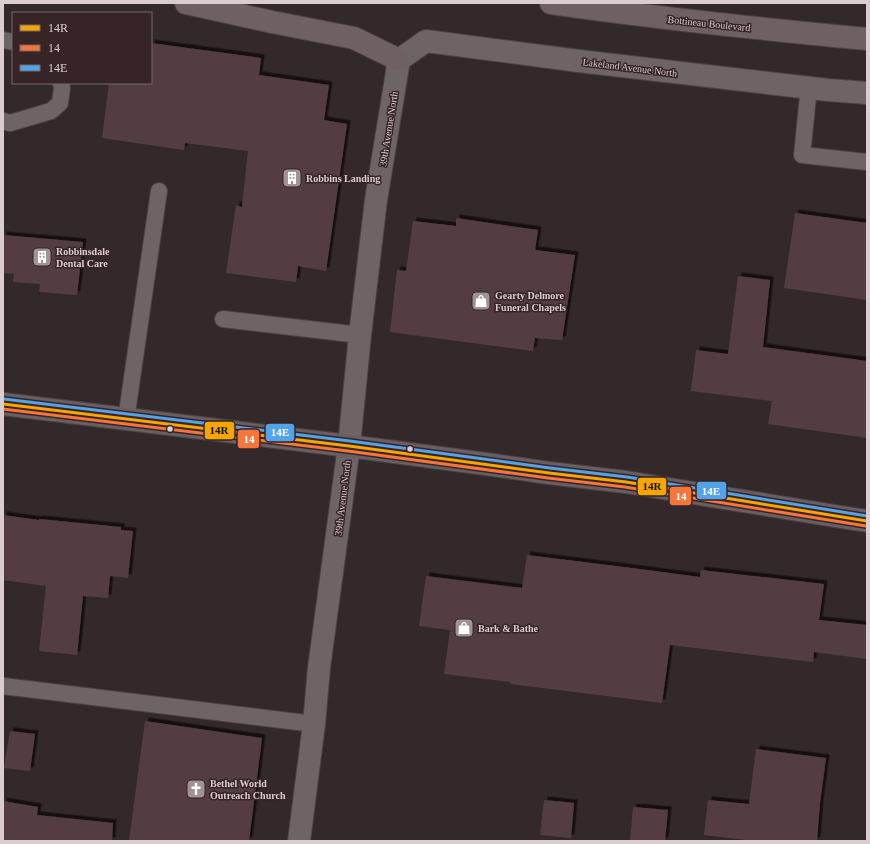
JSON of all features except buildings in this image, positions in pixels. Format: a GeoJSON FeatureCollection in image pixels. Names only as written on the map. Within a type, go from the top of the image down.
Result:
{"type":"FeatureCollection","features":[{"type":"Feature","properties":{"kind":"main road"},"geometry":{"type":"LineString","coordinates":[[186,3],[354,38],[399,60]]}},
{"type":"Feature","properties":{"kind":"main road","name":"Bottineau Boulevard"},"geometry":{"type":"LineString","coordinates":[[551,3],[611,12],[867,39]]}},
{"type":"Feature","properties":{"kind":"street","name":"Lakeland Avenue North"},"geometry":{"type":"LineString","coordinates":[[399,60],[426,41],[579,61],[809,88],[867,93]]}},
{"type":"Feature","properties":{"kind":"street","name":"39th Avenue North"},"geometry":{"type":"LineString","coordinates":[[299,841],[314,724],[319,668],[349,446],[376,200],[399,60]]}},
{"type":"Feature","properties":{"kind":"street"},"geometry":{"type":"LineString","coordinates":[[3,404],[349,446],[626,482],[867,521]]}},
{"type":"Feature","properties":{"kind":"lane"},"geometry":{"type":"LineString","coordinates":[[3,121],[10,123],[51,111],[60,103],[62,84]]}},
{"type":"Feature","properties":{"kind":"lane"},"geometry":{"type":"LineString","coordinates":[[809,88],[802,156],[867,162]]}},
{"type":"Feature","properties":{"kind":"lane"},"geometry":{"type":"LineString","coordinates":[[126,420],[158,191]]}},
{"type":"Feature","properties":{"kind":"lane"},"geometry":{"type":"LineString","coordinates":[[223,319],[360,335]]}},
{"type":"Feature","properties":{"kind":"lane"},"geometry":{"type":"LineString","coordinates":[[3,686],[314,724]]}},
{"type":"Feature","properties":{"kind":"transit line","name":"14E"},"geometry":{"type":"LineString","coordinates":[[4,399],[350,441],[627,477],[867,516]]}},
{"type":"Feature","properties":{"kind":"transit line","name":"14R"},"geometry":{"type":"LineString","coordinates":[[3,404],[349,446],[626,482],[867,521]]}},
{"type":"Feature","properties":{"kind":"transit line","name":"14"},"geometry":{"type":"LineString","coordinates":[[3,409],[348,451],[625,487],[866,526]]}},
{"type":"Feature","properties":{"kind":"place","name":"Robbins Landing"},"geometry":{"type":"Point","coordinates":[292,178]}},
{"type":"Feature","properties":{"kind":"place","name":"Robbinsdale Dental Care"},"geometry":{"type":"Point","coordinates":[42,257]}},
{"type":"Feature","properties":{"kind":"place","name":"Gearty Delmore Funeral Chapels"},"geometry":{"type":"Point","coordinates":[481,301]}},
{"type":"Feature","properties":{"kind":"place","name":"Bark & Bathe"},"geometry":{"type":"Point","coordinates":[464,628]}},
{"type":"Feature","properties":{"kind":"place","name":"Bethel World Outreach Church"},"geometry":{"type":"Point","coordinates":[196,789]}}]}
